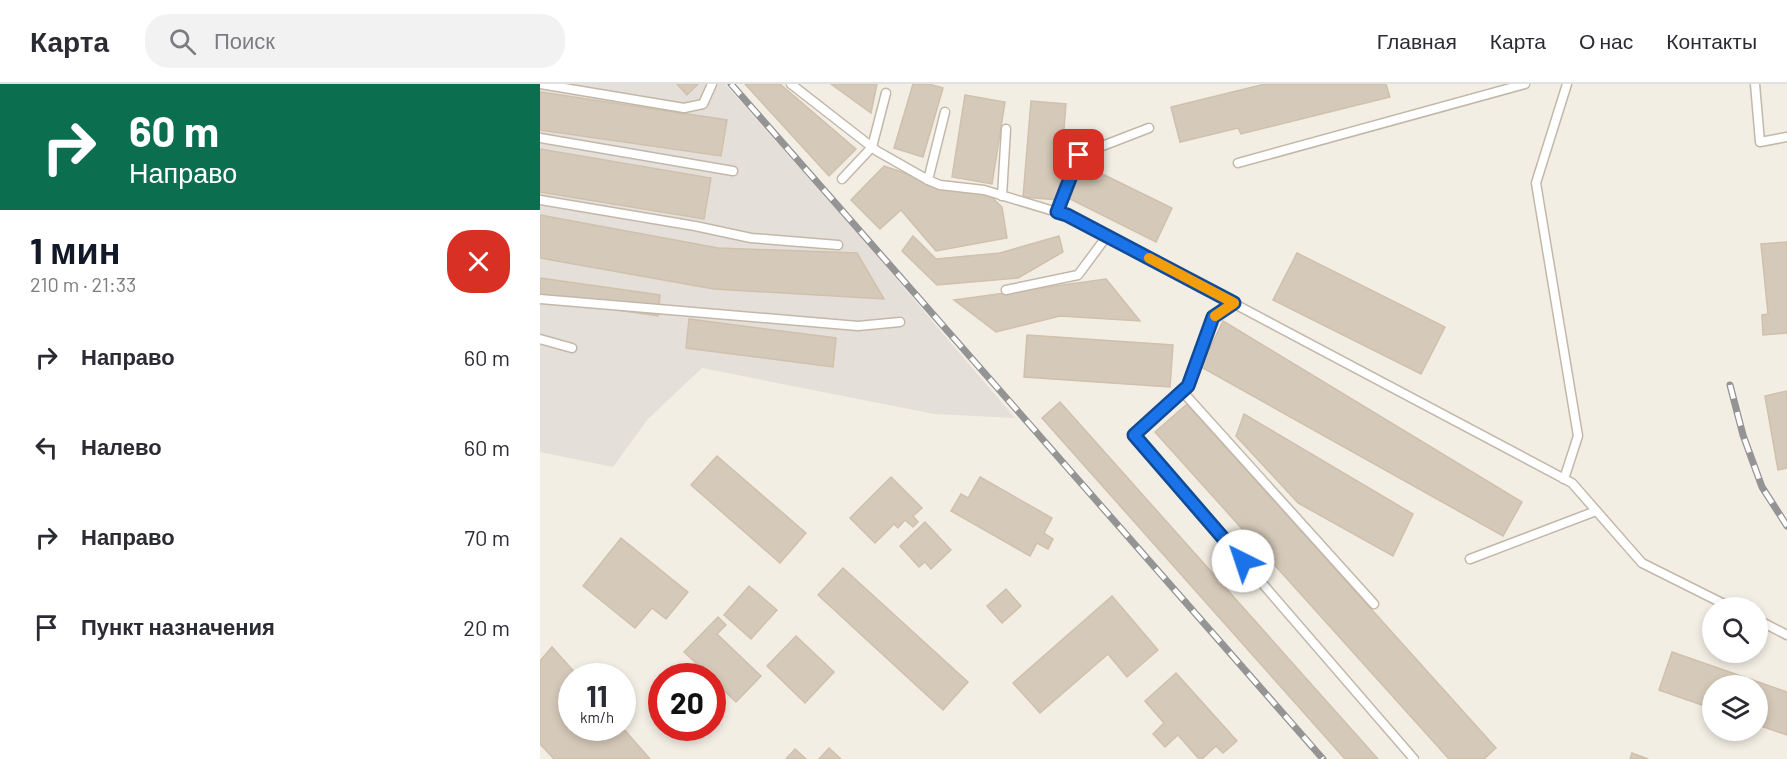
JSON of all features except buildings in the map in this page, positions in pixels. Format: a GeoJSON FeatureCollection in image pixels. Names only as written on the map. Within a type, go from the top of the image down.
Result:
{"type":"FeatureCollection","features":[{"type":"Feature","properties":{"kind":"lane"},"geometry":{"type":"LineString","coordinates":[[540,84],[684,108],[703,104],[712,84]]}},
{"type":"Feature","properties":{"kind":"lane"},"geometry":{"type":"LineString","coordinates":[[791,84],[872,147],[928,180],[940,185],[984,190],[1067,215],[1572,483],[1642,563],[1710,597]]}},
{"type":"Feature","properties":{"kind":"lane"},"geometry":{"type":"LineString","coordinates":[[1238,163],[1525,84]]}},
{"type":"Feature","properties":{"kind":"lane"},"geometry":{"type":"LineString","coordinates":[[1564,479],[1578,436],[1536,183],[1567,84]]}},
{"type":"Feature","properties":{"kind":"lane"},"geometry":{"type":"LineString","coordinates":[[1755,84],[1760,142],[1787,137]]}},
{"type":"Feature","properties":{"kind":"lane"},"geometry":{"type":"LineString","coordinates":[[842,179],[872,147],[886,93]]}},
{"type":"Feature","properties":{"kind":"lane"},"geometry":{"type":"LineString","coordinates":[[928,180],[945,112]]}},
{"type":"Feature","properties":{"kind":"lane"},"geometry":{"type":"LineString","coordinates":[[1057,212],[1079,155],[1149,128]]}},
{"type":"Feature","properties":{"kind":"lane"},"geometry":{"type":"LineString","coordinates":[[1002,196],[1006,129]]}},
{"type":"Feature","properties":{"kind":"lane"},"geometry":{"type":"LineString","coordinates":[[540,138],[733,171]]}},
{"type":"Feature","properties":{"kind":"lane"},"geometry":{"type":"LineString","coordinates":[[540,200],[695,226],[751,238],[838,245]]}},
{"type":"Feature","properties":{"kind":"lane"},"geometry":{"type":"LineString","coordinates":[[1006,290],[1078,275],[1107,236]]}},
{"type":"Feature","properties":{"kind":"lane"},"geometry":{"type":"LineString","coordinates":[[540,299],[858,326],[900,322]]}},
{"type":"Feature","properties":{"kind":"lane"},"geometry":{"type":"LineString","coordinates":[[1234,303],[1213,317],[1188,386],[1134,435],[1414,759]]}},
{"type":"Feature","properties":{"kind":"lane"},"geometry":{"type":"LineString","coordinates":[[540,339],[572,348]]}},
{"type":"Feature","properties":{"kind":"lane"},"geometry":{"type":"LineString","coordinates":[[1182,391],[1374,604]]}},
{"type":"Feature","properties":{"kind":"lane"},"geometry":{"type":"LineString","coordinates":[[1470,559],[1596,511]]}},
{"type":"Feature","properties":{"kind":"lane"},"geometry":{"type":"LineString","coordinates":[[1768,625],[1787,635]]}},
{"type":"Feature","properties":{"kind":"shaded area"},"geometry":{"type":"Polygon","coordinates":[[[540,84],[725,84],[870,248],[1015,418],[934,414],[702,368],[648,419],[613,467],[540,452],[540,84]]]}},
{"type":"Feature","properties":{"kind":"railway"},"geometry":{"type":"LineString","coordinates":[[731,84],[1323,759]]}},
{"type":"Feature","properties":{"kind":"railway"},"geometry":{"type":"LineString","coordinates":[[1730,385],[1743,435],[1762,487],[1787,526]]}},
{"type":"Feature","properties":{"kind":"slow traffic"},"geometry":{"type":"LineString","coordinates":[[1149,258],[1234,303],[1215,316]]}},
{"type":"Feature","properties":{"kind":"route"},"geometry":{"type":"LineString","coordinates":[[1079,155],[1057,212],[1067,215],[1234,303],[1213,317],[1188,386],[1134,435],[1243,561]]}}]}
